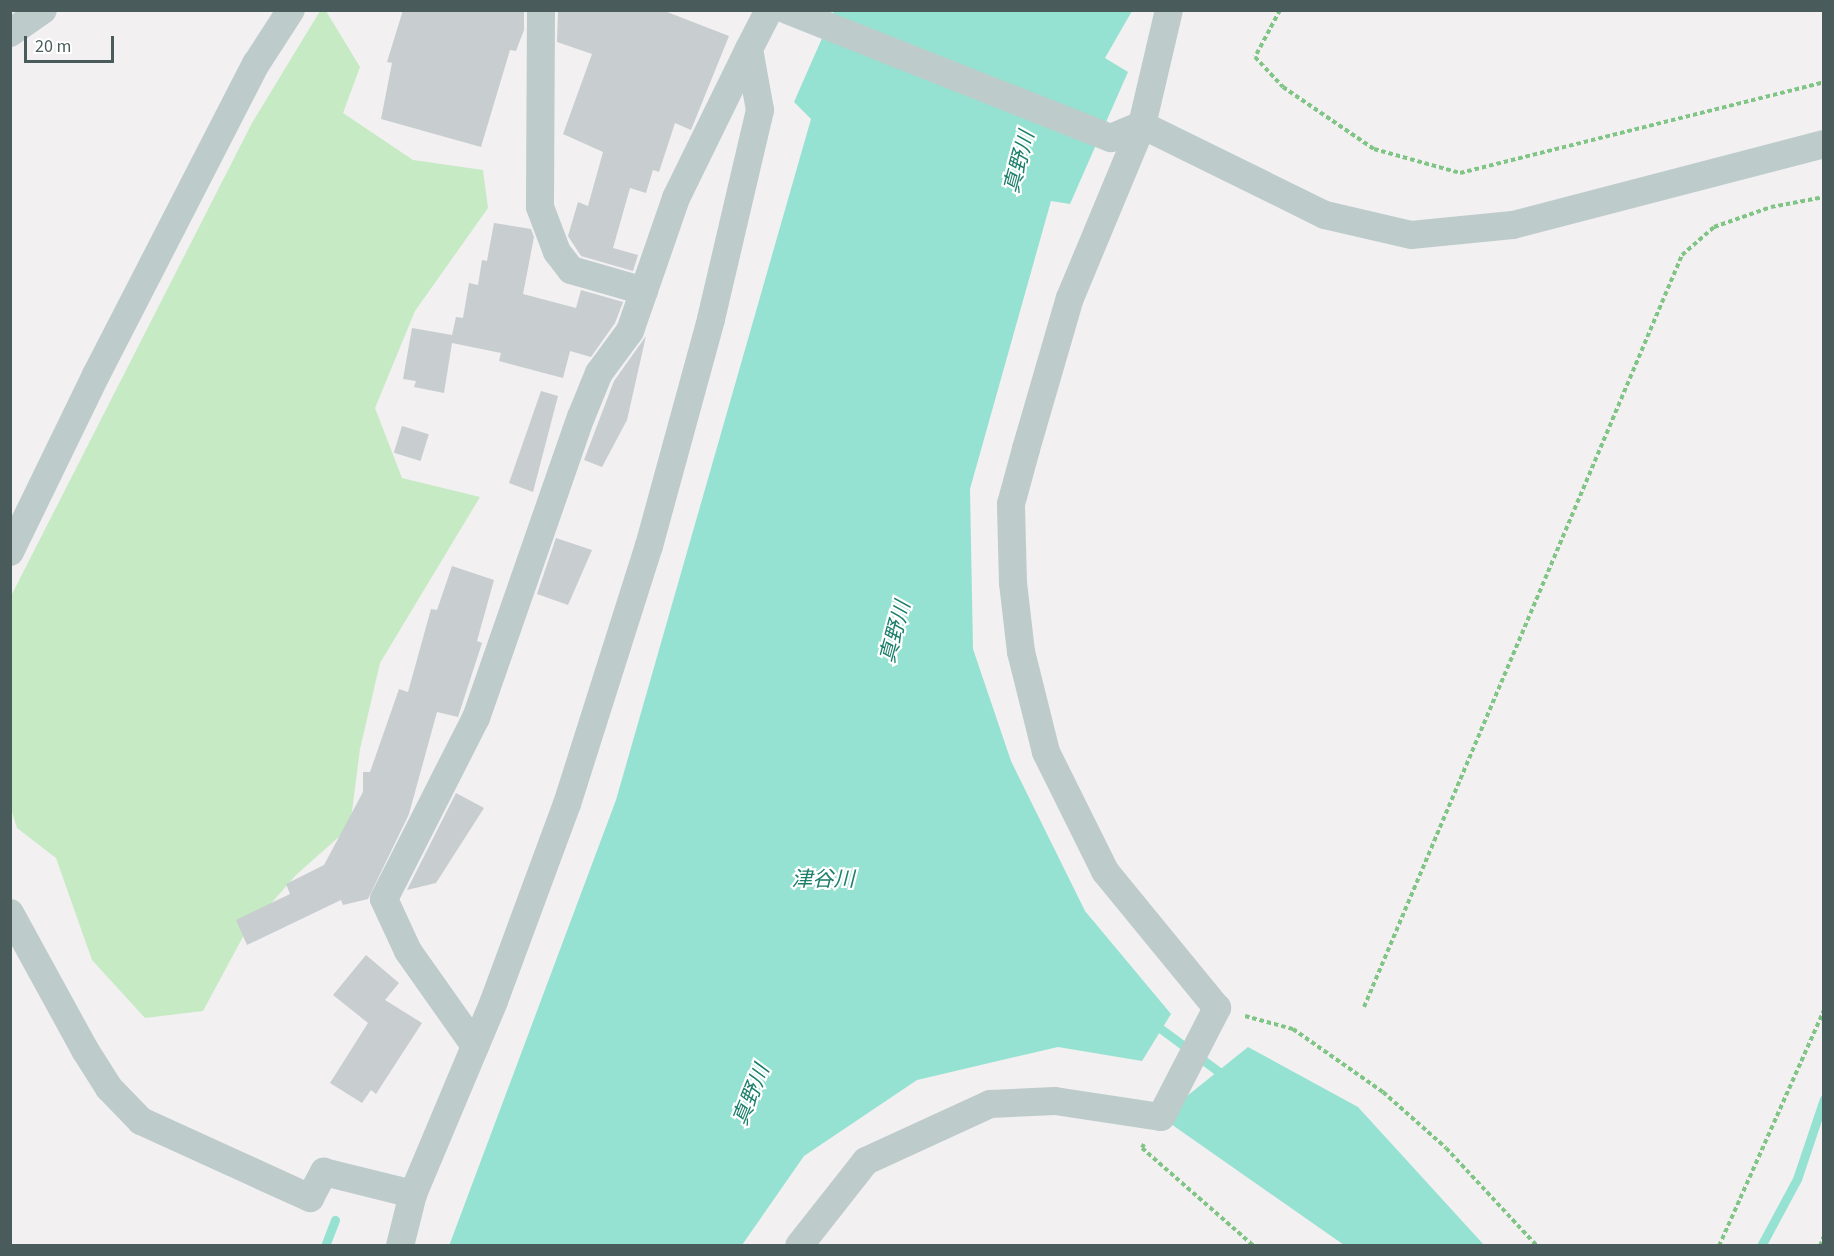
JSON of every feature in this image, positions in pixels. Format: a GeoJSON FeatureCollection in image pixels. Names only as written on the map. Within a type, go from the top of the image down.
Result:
{"type":"FeatureCollection","features":[{"type":"Feature","properties":{"kind":"street"},"geometry":{"type":"LineString","coordinates":[[10,33],[43,10]]}},
{"type":"Feature","properties":{"kind":"street"},"geometry":{"type":"LineString","coordinates":[[10,552],[96,375],[256,64],[291,10]]}},
{"type":"Feature","properties":{"kind":"street"},"geometry":{"type":"LineString","coordinates":[[541,10],[540,207],[557,252],[571,270],[644,291]]}},
{"type":"Feature","properties":{"kind":"street"},"geometry":{"type":"LineString","coordinates":[[799,1245],[866,1161],[990,1104],[1055,1101],[1161,1117],[1212,1020],[1105,871],[1046,752],[1021,652],[1013,583],[1011,504],[1070,298],[1142,125],[1169,10]]}},
{"type":"Feature","properties":{"kind":"street"},"geometry":{"type":"LineString","coordinates":[[475,1046],[408,951],[384,899],[476,718],[581,417],[599,374],[630,331],[675,198],[749,49],[784,12],[1111,138],[1142,125],[1326,215],[1411,235],[1513,225],[1824,144]]}},
{"type":"Feature","properties":{"kind":"street"},"geometry":{"type":"LineString","coordinates":[[400,1245],[413,1194],[475,1046],[567,804],[652,535],[711,319],[760,110],[749,49]]}},
{"type":"Feature","properties":{"kind":"street"},"geometry":{"type":"LineString","coordinates":[[10,913],[85,1050],[109,1088],[141,1121],[310,1198],[324,1172],[413,1194]]}},
{"type":"Feature","properties":{"kind":"path"},"geometry":{"type":"LineString","coordinates":[[1280,10],[1255,57],[1284,87],[1374,149],[1460,173],[1824,82]]}},
{"type":"Feature","properties":{"kind":"path"},"geometry":{"type":"LineString","coordinates":[[1364,1007],[1682,255],[1714,226],[1771,207],[1824,197]]}},
{"type":"Feature","properties":{"kind":"path"},"geometry":{"type":"LineString","coordinates":[[1719,1245],[1824,1010]]}},
{"type":"Feature","properties":{"kind":"path"},"geometry":{"type":"LineString","coordinates":[[1212,1020],[1293,1029],[1383,1092],[1446,1148],[1537,1245]]}},
{"type":"Feature","properties":{"kind":"path"},"geometry":{"type":"LineString","coordinates":[[1161,1117],[1142,1148],[1254,1245]]}},
{"type":"Feature","properties":{"kind":"path"},"geometry":{"type":"LineString","coordinates":[[1820,1245],[1824,1236]]}},
{"type":"Feature","properties":{"kind":"shaded area"},"geometry":{"type":"Polygon","coordinates":[[[320,11],[326,11],[360,67],[343,113],[413,160],[483,170],[488,208],[415,311],[375,408],[402,478],[480,497],[380,663],[360,749],[350,827],[296,875],[245,933],[203,1011],[145,1018],[92,960],[56,858],[17,828],[10,806],[10,598],[252,123],[320,11]]]}},
{"type":"Feature","properties":{"kind":"water","name":"津谷川"},"geometry":{"type":"Polygon","coordinates":[[[834,11],[1132,11],[1105,58],[1128,72],[1070,204],[1051,201],[970,489],[973,649],[1011,761],[1085,911],[1171,1014],[1142,1061],[1058,1047],[917,1080],[804,1156],[742,1245],[449,1246],[616,800],[811,119],[794,102],[834,11]]]}},
{"type":"Feature","properties":{"kind":"water"},"geometry":{"type":"Polygon","coordinates":[[[1248,1047],[1358,1107],[1484,1245],[1344,1245],[1161,1117],[1248,1047]]]}},
{"type":"Feature","properties":{"kind":"building"},"geometry":{"type":"Polygon","coordinates":[[[403,10],[524,10],[524,30],[516,51],[510,50],[481,147],[381,119],[392,63],[387,62],[403,10]]]}},
{"type":"Feature","properties":{"kind":"building"},"geometry":{"type":"Polygon","coordinates":[[[558,10],[662,10],[729,36],[691,130],[675,123],[659,172],[653,170],[646,193],[630,188],[613,248],[638,255],[633,271],[581,256],[568,236],[578,202],[588,206],[603,152],[563,134],[592,54],[557,42],[558,10]]]}},
{"type":"Feature","properties":{"kind":"building"},"geometry":{"type":"Polygon","coordinates":[[[494,223],[531,229],[534,237],[523,294],[576,308],[581,290],[623,302],[615,323],[591,357],[570,351],[563,378],[499,361],[501,353],[452,343],[444,393],[414,387],[416,381],[403,379],[412,328],[452,335],[456,317],[463,318],[469,283],[478,285],[482,260],[487,261],[494,223]]]}},
{"type":"Feature","properties":{"kind":"building"},"geometry":{"type":"Polygon","coordinates":[[[646,336],[627,420],[602,467],[584,460],[614,381],[646,336]]]}},
{"type":"Feature","properties":{"kind":"building"},"geometry":{"type":"Polygon","coordinates":[[[541,391],[558,396],[533,492],[509,483],[541,391]]]}},
{"type":"Feature","properties":{"kind":"building"},"geometry":{"type":"Polygon","coordinates":[[[402,426],[429,434],[421,461],[394,453],[402,426]]]}},
{"type":"Feature","properties":{"kind":"building"},"geometry":{"type":"Polygon","coordinates":[[[556,538],[592,550],[568,605],[537,594],[556,538]]]}},
{"type":"Feature","properties":{"kind":"building"},"geometry":{"type":"Polygon","coordinates":[[[452,566],[494,580],[477,641],[482,643],[458,717],[437,712],[409,814],[368,899],[343,905],[341,900],[247,945],[236,920],[290,894],[286,884],[324,865],[363,792],[363,772],[370,772],[399,689],[408,692],[431,609],[437,610],[452,566]]]}},
{"type":"Feature","properties":{"kind":"building"},"geometry":{"type":"Polygon","coordinates":[[[456,793],[484,808],[436,883],[407,890],[456,793]]]}},
{"type":"Feature","properties":{"kind":"building"},"geometry":{"type":"Polygon","coordinates":[[[366,955],[399,983],[385,1000],[422,1023],[376,1094],[371,1090],[362,1103],[330,1083],[368,1023],[333,995],[366,955]]]}},
{"type":"Feature","properties":{"kind":"waterway"},"geometry":{"type":"LineString","coordinates":[[1153,1023],[1226,1077]]}},
{"type":"Feature","properties":{"kind":"waterway"},"geometry":{"type":"LineString","coordinates":[[1761,1246],[1797,1179],[1824,1099]]}},
{"type":"Feature","properties":{"kind":"waterway"},"geometry":{"type":"LineString","coordinates":[[325,1246],[335,1220]]}},
{"type":"Feature","properties":{"kind":"water label","name":"真野川"},"geometry":{"type":"Point","coordinates":[1019,162]}},
{"type":"Feature","properties":{"kind":"water label","name":"真野川"},"geometry":{"type":"Point","coordinates":[895,632]}},
{"type":"Feature","properties":{"kind":"water label","name":"真野川"},"geometry":{"type":"Point","coordinates":[751,1095]}}]}
